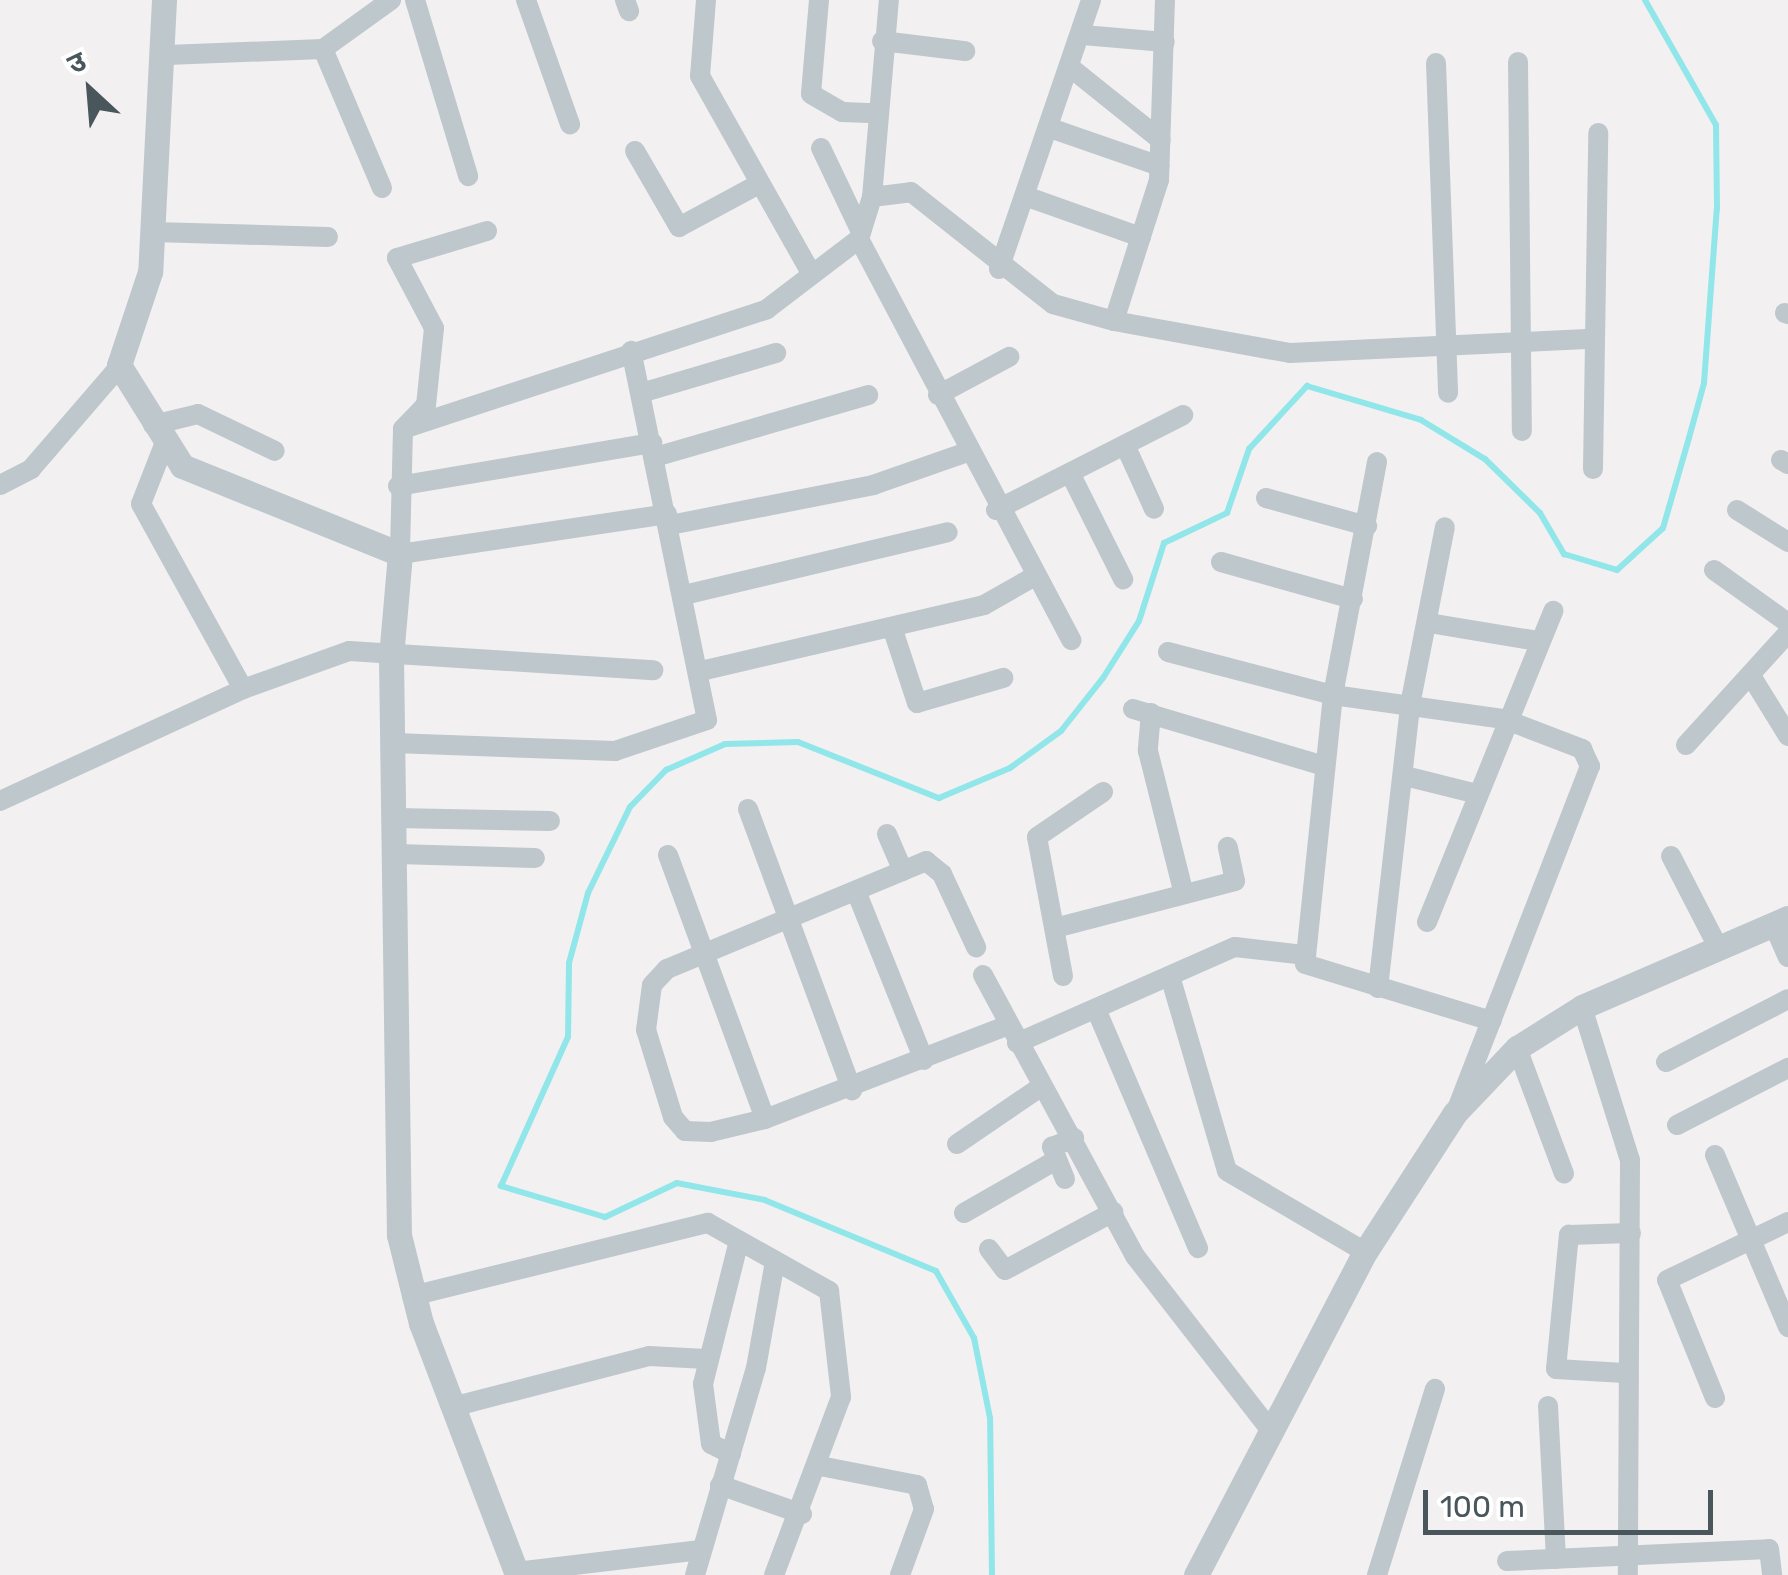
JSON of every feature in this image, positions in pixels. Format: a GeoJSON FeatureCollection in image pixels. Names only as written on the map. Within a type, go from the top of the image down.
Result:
{"type":"FeatureCollection","features":[{"type":"Feature","properties":{"kind":"street"},"geometry":{"type":"LineString","coordinates":[[0,484],[31,469],[120,366],[153,232],[168,55],[164,0]]}},
{"type":"Feature","properties":{"kind":"street"},"geometry":{"type":"LineString","coordinates":[[168,55],[324,49],[391,0]]}},
{"type":"Feature","properties":{"kind":"street"},"geometry":{"type":"LineString","coordinates":[[415,0],[468,176]]}},
{"type":"Feature","properties":{"kind":"street"},"geometry":{"type":"LineString","coordinates":[[526,0],[570,124]]}},
{"type":"Feature","properties":{"kind":"street"},"geometry":{"type":"LineString","coordinates":[[706,0],[700,76],[812,275]]}},
{"type":"Feature","properties":{"kind":"street"},"geometry":{"type":"LineString","coordinates":[[819,0],[810,94],[842,112],[875,114]]}},
{"type":"Feature","properties":{"kind":"street"},"geometry":{"type":"LineString","coordinates":[[403,429],[767,309],[860,235],[872,197],[875,114],[889,0]]}},
{"type":"Feature","properties":{"kind":"street"},"geometry":{"type":"LineString","coordinates":[[999,269],[1083,36],[1091,0]]}},
{"type":"Feature","properties":{"kind":"street"},"geometry":{"type":"LineString","coordinates":[[1114,321],[1160,166],[1165,0]]}},
{"type":"Feature","properties":{"kind":"street"},"geometry":{"type":"LineString","coordinates":[[1083,36],[1165,42]]}},
{"type":"Feature","properties":{"kind":"street"},"geometry":{"type":"LineString","coordinates":[[882,41],[965,51]]}},
{"type":"Feature","properties":{"kind":"street"},"geometry":{"type":"LineString","coordinates":[[324,49],[382,188]]}},
{"type":"Feature","properties":{"kind":"street"},"geometry":{"type":"LineString","coordinates":[[1518,62],[1522,430]]}},
{"type":"Feature","properties":{"kind":"street"},"geometry":{"type":"LineString","coordinates":[[1436,63],[1448,393]]}},
{"type":"Feature","properties":{"kind":"street"},"geometry":{"type":"LineString","coordinates":[[1071,68],[1160,140]]}},
{"type":"Feature","properties":{"kind":"street"},"geometry":{"type":"LineString","coordinates":[[1050,128],[1160,166]]}},
{"type":"Feature","properties":{"kind":"street"},"geometry":{"type":"LineString","coordinates":[[1593,469],[1598,133]]}},
{"type":"Feature","properties":{"kind":"street"},"geometry":{"type":"LineString","coordinates":[[821,148],[996,510],[1071,640]]}},
{"type":"Feature","properties":{"kind":"street"},"geometry":{"type":"LineString","coordinates":[[635,151],[680,227],[759,184]]}},
{"type":"Feature","properties":{"kind":"street"},"geometry":{"type":"LineString","coordinates":[[872,197],[911,192],[999,269],[1053,304],[1114,321],[1290,353],[1592,339]]}},
{"type":"Feature","properties":{"kind":"street"},"geometry":{"type":"LineString","coordinates":[[1025,196],[1140,237]]}},
{"type":"Feature","properties":{"kind":"street"},"geometry":{"type":"LineString","coordinates":[[153,232],[328,237]]}},
{"type":"Feature","properties":{"kind":"street"},"geometry":{"type":"LineString","coordinates":[[488,232],[397,258],[434,328],[426,405],[403,429],[398,486],[400,554],[392,657],[397,854],[391,1122],[412,1296],[517,1574],[701,1550]]}},
{"type":"Feature","properties":{"kind":"street"},"geometry":{"type":"LineString","coordinates":[[394,743],[627,748],[707,720],[701,671],[632,351]]}},
{"type":"Feature","properties":{"kind":"street"},"geometry":{"type":"LineString","coordinates":[[642,394],[776,353]]}},
{"type":"Feature","properties":{"kind":"street"},"geometry":{"type":"LineString","coordinates":[[938,394],[1009,357]]}},
{"type":"Feature","properties":{"kind":"street"},"geometry":{"type":"LineString","coordinates":[[120,366],[159,435],[202,478],[400,554],[669,520],[873,485],[967,452]]}},
{"type":"Feature","properties":{"kind":"street"},"geometry":{"type":"LineString","coordinates":[[398,486],[654,450],[868,395]]}},
{"type":"Feature","properties":{"kind":"street"},"geometry":{"type":"LineString","coordinates":[[243,689],[140,504],[159,435],[198,414],[274,451]]}},
{"type":"Feature","properties":{"kind":"street"},"geometry":{"type":"LineString","coordinates":[[996,510],[1183,414]]}},
{"type":"Feature","properties":{"kind":"street"},"geometry":{"type":"LineString","coordinates":[[1125,445],[1154,509]]}},
{"type":"Feature","properties":{"kind":"street"},"geometry":{"type":"LineString","coordinates":[[1377,462],[1333,695],[1304,955],[1316,972],[1491,1021]]}},
{"type":"Feature","properties":{"kind":"street"},"geometry":{"type":"LineString","coordinates":[[1070,473],[1123,579]]}},
{"type":"Feature","properties":{"kind":"street"},"geometry":{"type":"LineString","coordinates":[[1266,498],[1367,526]]}},
{"type":"Feature","properties":{"kind":"street"},"geometry":{"type":"LineString","coordinates":[[1737,510],[1788,542]]}},
{"type":"Feature","properties":{"kind":"street"},"geometry":{"type":"LineString","coordinates":[[1378,988],[1405,776],[1410,705],[1446,527]]}},
{"type":"Feature","properties":{"kind":"street"},"geometry":{"type":"LineString","coordinates":[[684,595],[948,532]]}},
{"type":"Feature","properties":{"kind":"street"},"geometry":{"type":"LineString","coordinates":[[1221,562],[1353,600]]}},
{"type":"Feature","properties":{"kind":"street"},"geometry":{"type":"LineString","coordinates":[[1714,570],[1788,623]]}},
{"type":"Feature","properties":{"kind":"street"},"geometry":{"type":"LineString","coordinates":[[701,671],[984,605],[1034,576]]}},
{"type":"Feature","properties":{"kind":"street"},"geometry":{"type":"LineString","coordinates":[[1427,922],[1504,718],[1553,611]]}},
{"type":"Feature","properties":{"kind":"street"},"geometry":{"type":"LineString","coordinates":[[1429,623],[1538,642]]}},
{"type":"Feature","properties":{"kind":"street"},"geometry":{"type":"LineString","coordinates":[[892,627],[917,703],[1003,678]]}},
{"type":"Feature","properties":{"kind":"street"},"geometry":{"type":"LineString","coordinates":[[1686,745],[1753,679],[1781,660],[1788,633]]}},
{"type":"Feature","properties":{"kind":"street"},"geometry":{"type":"LineString","coordinates":[[0,801],[243,689],[350,651],[392,657],[653,670]]}},
{"type":"Feature","properties":{"kind":"street"},"geometry":{"type":"LineString","coordinates":[[1168,652],[1333,695],[1504,718],[1564,735],[1590,766],[1455,1113]]}},
{"type":"Feature","properties":{"kind":"street"},"geometry":{"type":"LineString","coordinates":[[1753,679],[1788,736]]}},
{"type":"Feature","properties":{"kind":"street"},"geometry":{"type":"LineString","coordinates":[[1184,894],[1148,751],[1142,711],[1324,766]]}},
{"type":"Feature","properties":{"kind":"street"},"geometry":{"type":"LineString","coordinates":[[1405,776],[1476,794]]}},
{"type":"Feature","properties":{"kind":"street"},"geometry":{"type":"LineString","coordinates":[[1064,976],[1036,837],[1103,792]]}},
{"type":"Feature","properties":{"kind":"street"},"geometry":{"type":"LineString","coordinates":[[748,809],[852,1090]]}},
{"type":"Feature","properties":{"kind":"street"},"geometry":{"type":"LineString","coordinates":[[396,818],[550,821]]}},
{"type":"Feature","properties":{"kind":"street"},"geometry":{"type":"LineString","coordinates":[[887,834],[902,871]]}},
{"type":"Feature","properties":{"kind":"street"},"geometry":{"type":"LineString","coordinates":[[1055,928],[1235,880],[1228,847]]}},
{"type":"Feature","properties":{"kind":"street"},"geometry":{"type":"LineString","coordinates":[[397,854],[536,858]]}},
{"type":"Feature","properties":{"kind":"street"},"geometry":{"type":"LineString","coordinates":[[668,855],[766,1119]]}},
{"type":"Feature","properties":{"kind":"street"},"geometry":{"type":"LineString","coordinates":[[1671,856],[1717,945]]}},
{"type":"Feature","properties":{"kind":"street"},"geometry":{"type":"LineString","coordinates":[[976,947],[935,866],[902,871],[707,954],[652,985],[646,1030],[672,1117],[685,1132],[711,1132],[766,1119],[924,1060],[1096,1009],[1235,948],[1304,955]]}},
{"type":"Feature","properties":{"kind":"street"},"geometry":{"type":"LineString","coordinates":[[856,891],[924,1060]]}},
{"type":"Feature","properties":{"kind":"street"},"geometry":{"type":"LineString","coordinates":[[1197,1575],[1364,1252],[1455,1113],[1517,1048],[1582,1007],[1717,945],[1781,922],[1788,956]]}},
{"type":"Feature","properties":{"kind":"street"},"geometry":{"type":"LineString","coordinates":[[984,975],[1012,1035],[1074,1138],[1135,1256],[1272,1432]]}},
{"type":"Feature","properties":{"kind":"street"},"geometry":{"type":"LineString","coordinates":[[1170,976],[1227,1171],[1364,1252]]}},
{"type":"Feature","properties":{"kind":"street"},"geometry":{"type":"LineString","coordinates":[[1666,1062],[1788,999]]}},
{"type":"Feature","properties":{"kind":"street"},"geometry":{"type":"LineString","coordinates":[[1582,1007],[1630,1160],[1632,1234],[1624,1373],[1628,1565]]}},
{"type":"Feature","properties":{"kind":"street"},"geometry":{"type":"LineString","coordinates":[[1096,1009],[1198,1248]]}},
{"type":"Feature","properties":{"kind":"street"},"geometry":{"type":"LineString","coordinates":[[1517,1048],[1564,1174]]}},
{"type":"Feature","properties":{"kind":"street"},"geometry":{"type":"LineString","coordinates":[[1676,1125],[1788,1068]]}},
{"type":"Feature","properties":{"kind":"street"},"geometry":{"type":"LineString","coordinates":[[956,1144],[1042,1086]]}},
{"type":"Feature","properties":{"kind":"street"},"geometry":{"type":"LineString","coordinates":[[964,1213],[1060,1169],[1052,1148],[1074,1138]]}},
{"type":"Feature","properties":{"kind":"street"},"geometry":{"type":"LineString","coordinates":[[1715,1155],[1788,1327]]}},
{"type":"Feature","properties":{"kind":"street"},"geometry":{"type":"LineString","coordinates":[[989,1249],[1005,1270],[1113,1212]]}},
{"type":"Feature","properties":{"kind":"street"},"geometry":{"type":"LineString","coordinates":[[412,1296],[708,1222],[828,1291],[840,1397],[820,1466],[774,1575]]}},
{"type":"Feature","properties":{"kind":"street"},"geometry":{"type":"LineString","coordinates":[[1715,1398],[1666,1280],[1788,1222]]}},
{"type":"Feature","properties":{"kind":"street"},"geometry":{"type":"LineString","coordinates":[[1624,1373],[1556,1369],[1569,1235],[1632,1234]]}},
{"type":"Feature","properties":{"kind":"street"},"geometry":{"type":"LineString","coordinates":[[731,1454],[708,1438],[706,1359],[739,1241]]}},
{"type":"Feature","properties":{"kind":"street"},"geometry":{"type":"LineString","coordinates":[[695,1575],[731,1454],[775,1260]]}},
{"type":"Feature","properties":{"kind":"street"},"geometry":{"type":"LineString","coordinates":[[456,1406],[649,1356],[706,1359]]}},
{"type":"Feature","properties":{"kind":"street"},"geometry":{"type":"LineString","coordinates":[[1378,1575],[1435,1389]]}},
{"type":"Feature","properties":{"kind":"street"},"geometry":{"type":"LineString","coordinates":[[1548,1406],[1556,1559]]}},
{"type":"Feature","properties":{"kind":"street"},"geometry":{"type":"LineString","coordinates":[[820,1466],[916,1485],[924,1509],[900,1575]]}},
{"type":"Feature","properties":{"kind":"street"},"geometry":{"type":"LineString","coordinates":[[720,1485],[802,1514]]}},
{"type":"Feature","properties":{"kind":"street"},"geometry":{"type":"LineString","coordinates":[[1506,1561],[1556,1559],[1628,1565],[1769,1549],[1772,1575]]}},
{"type":"Feature","properties":{"kind":"waterway"},"geometry":{"type":"LineString","coordinates":[[992,1575],[990,1418],[974,1338],[936,1271],[765,1200],[677,1183],[605,1217],[501,1186],[568,1037],[569,963],[588,893],[630,807],[666,770],[725,744],[798,742],[939,798],[1010,768],[1061,731],[1103,678],[1139,621],[1164,543],[1227,513],[1249,449],[1307,386],[1421,420],[1485,459],[1540,513],[1564,554],[1617,570],[1663,528],[1689,438],[1704,383],[1717,208],[1716,125],[1645,0]]}}]}
